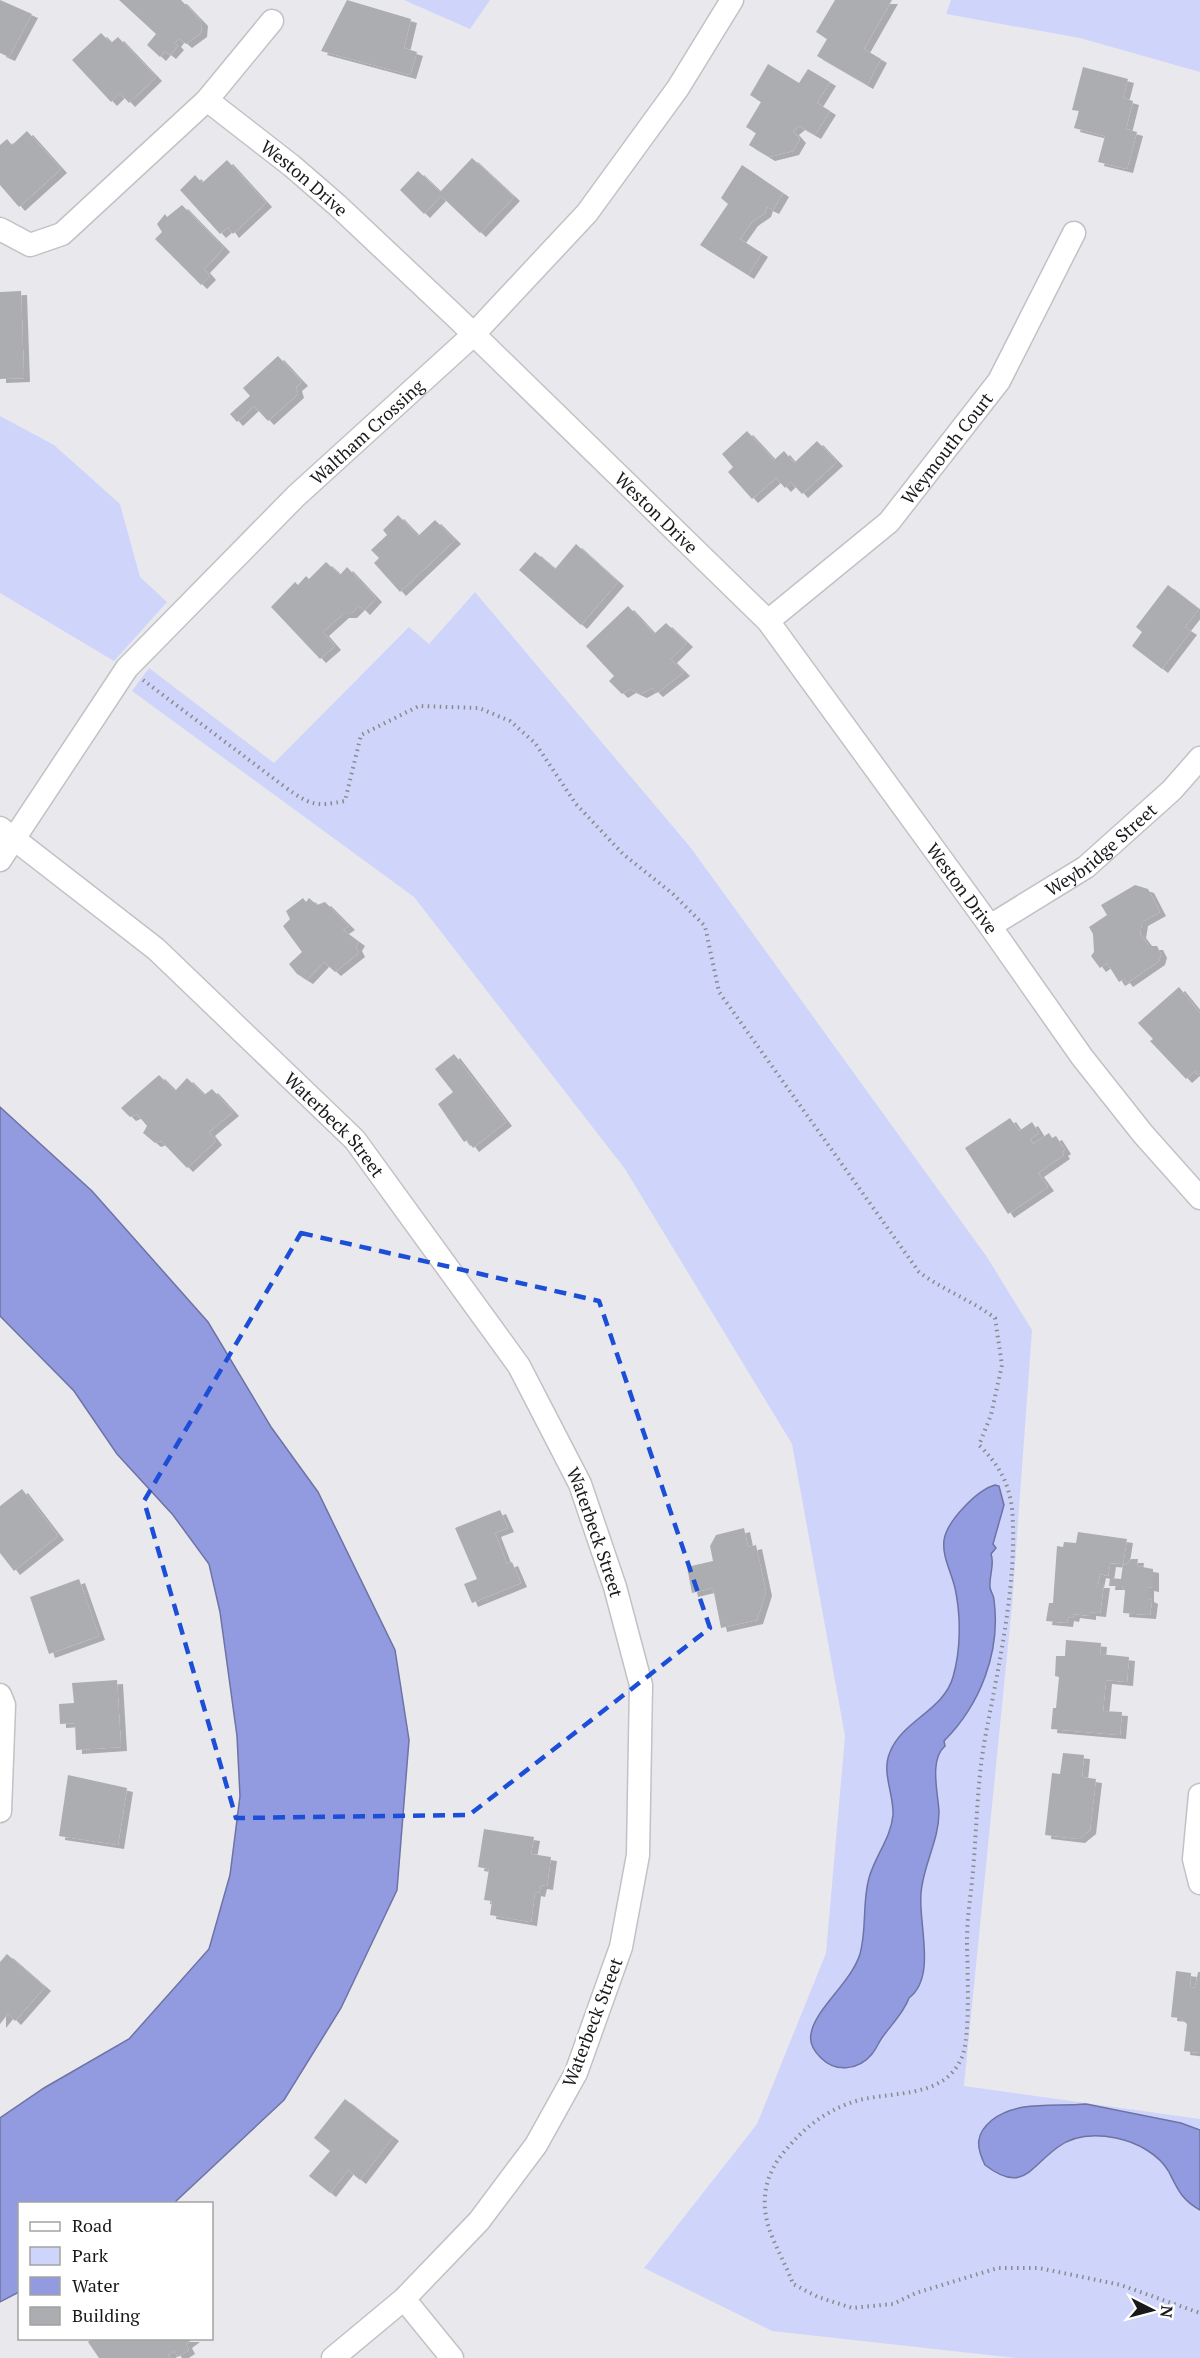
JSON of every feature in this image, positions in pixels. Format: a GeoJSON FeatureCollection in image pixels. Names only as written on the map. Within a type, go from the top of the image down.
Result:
{"type":"FeatureCollection","features":[{"type":"Feature","properties":{"kind":"street","name":"Waltham Crossing"},"geometry":{"type":"LineString","coordinates":[[0,860],[8,833],[127,668],[296,496],[472,336],[587,213],[678,88],[732,0]]}},
{"type":"Feature","properties":{"kind":"street"},"geometry":{"type":"LineString","coordinates":[[0,229],[30,245],[62,234],[207,100],[272,21]]}},
{"type":"Feature","properties":{"kind":"street","name":"Weston Drive"},"geometry":{"type":"LineString","coordinates":[[207,100],[292,166],[457,318],[472,336],[768,621],[990,926],[1082,1057],[1143,1134],[1200,1198]]}},
{"type":"Feature","properties":{"kind":"street","name":"Weymouth Court"},"geometry":{"type":"LineString","coordinates":[[768,621],[889,522],[999,381],[1074,233]]}},
{"type":"Feature","properties":{"kind":"street","name":"Weybridge Street"},"geometry":{"type":"LineString","coordinates":[[990,926],[1086,867],[1172,790],[1200,758]]}},
{"type":"Feature","properties":{"kind":"street","name":"Waterbeck Street"},"geometry":{"type":"LineString","coordinates":[[8,833],[156,949],[355,1140],[519,1366],[580,1484],[615,1587],[641,1685],[638,1855],[621,1947],[576,2073],[536,2145],[479,2221],[404,2299],[333,2358]]}},
{"type":"Feature","properties":{"kind":"street"},"geometry":{"type":"LineString","coordinates":[[0,1695],[4,1705],[0,1811]]}},
{"type":"Feature","properties":{"kind":"street"},"geometry":{"type":"LineString","coordinates":[[1200,1795],[1194,1859],[1200,1883]]}},
{"type":"Feature","properties":{"kind":"street"},"geometry":{"type":"LineString","coordinates":[[404,2299],[452,2358]]}},
{"type":"Feature","properties":{"kind":"path"},"geometry":{"type":"LineString","coordinates":[[127,668],[285,787],[307,802],[320,806],[345,801],[361,735],[420,706],[479,708],[510,721],[535,743],[584,813],[624,854],[673,894],[705,926],[719,992],[918,1272],[945,1291],[975,1302],[995,1318],[1002,1365],[991,1415],[979,1446],[996,1462],[1007,1484],[1012,1509],[1011,1565],[999,1667],[985,1736],[976,1813],[967,1936],[963,2055],[951,2077],[935,2086],[851,2102],[826,2114],[802,2130],[774,2164],[764,2193],[767,2222],[793,2284],[818,2297],[852,2308],[893,2304],[916,2293],[998,2268],[1039,2268],[1120,2284],[1200,2313]]}},
{"type":"Feature","properties":{"kind":"highlighted area"},"geometry":{"type":"Polygon","coordinates":[[[301,1233],[599,1301],[710,1628],[469,1815],[236,1818],[144,1501],[301,1233]]]}},
{"type":"Feature","properties":{"kind":"green space"},"geometry":{"type":"Polygon","coordinates":[[[404,0],[490,0],[470,29],[404,0]]]}},
{"type":"Feature","properties":{"kind":"green space"},"geometry":{"type":"Polygon","coordinates":[[[951,0],[1200,0],[1200,72],[1080,38],[946,14],[951,0]]]}},
{"type":"Feature","properties":{"kind":"green space"},"geometry":{"type":"Polygon","coordinates":[[[0,416],[54,445],[120,504],[140,577],[167,602],[114,661],[0,593],[0,416]]]}},
{"type":"Feature","properties":{"kind":"green space"},"geometry":{"type":"Polygon","coordinates":[[[475,592],[691,848],[987,1257],[1032,1330],[1012,1606],[964,2086],[1200,2119],[1200,2358],[1016,2358],[772,2331],[644,2268],[757,2124],[826,1953],[845,1736],[792,1444],[625,1169],[414,897],[132,691],[149,668],[274,763],[409,627],[429,644],[475,592]]]}},
{"type":"Feature","properties":{"kind":"water"},"geometry":{"type":"Polygon","coordinates":[[[0,1107],[92,1191],[208,1322],[271,1427],[318,1492],[395,1650],[409,1740],[397,1890],[341,2008],[284,2100],[175,2202],[18,2202],[18,2293],[0,2302],[0,2118],[44,2088],[129,2039],[209,1949],[230,1875],[240,1796],[237,1736],[220,1612],[209,1564],[173,1515],[117,1454],[74,1391],[0,1316],[0,1107]]]}},
{"type":"Feature","properties":{"kind":"water"},"geometry":{"type":"Polygon","coordinates":[[[995,1485],[999,1486],[1004,1505],[993,1544],[996,1548],[991,1554],[990,1587],[994,1600],[994,1639],[991,1658],[977,1694],[957,1727],[944,1741],[945,1746],[937,1759],[938,1823],[921,1893],[924,1949],[922,1977],[917,1989],[882,2037],[874,2052],[861,2063],[840,2068],[821,2058],[812,2044],[811,2034],[819,2015],[849,1975],[860,1954],[869,1878],[892,1823],[893,1807],[887,1775],[890,1752],[904,1732],[941,1698],[948,1688],[956,1666],[959,1644],[958,1610],[955,1588],[944,1552],[946,1532],[964,1507],[980,1493],[995,1485]]]}},
{"type":"Feature","properties":{"kind":"water"},"geometry":{"type":"Polygon","coordinates":[[[1086,2104],[1181,2123],[1200,2130],[1200,2210],[1181,2194],[1165,2166],[1153,2154],[1131,2142],[1116,2138],[1093,2136],[1071,2140],[1058,2147],[1025,2175],[1017,2178],[998,2173],[985,2165],[979,2141],[982,2130],[992,2120],[1013,2109],[1086,2104]]]}},
{"type":"Feature","properties":{"kind":"building"},"geometry":{"type":"Polygon","coordinates":[[[0,0],[32,14],[9,57],[0,53],[0,0]]]}},
{"type":"Feature","properties":{"kind":"building"},"geometry":{"type":"Polygon","coordinates":[[[119,0],[181,0],[202,22],[201,33],[186,44],[179,38],[175,43],[178,46],[170,55],[165,51],[160,57],[147,45],[156,34],[119,0]]]}},
{"type":"Feature","properties":{"kind":"building"},"geometry":{"type":"Polygon","coordinates":[[[347,0],[411,19],[404,48],[417,52],[410,75],[321,51],[347,0]]]}},
{"type":"Feature","properties":{"kind":"building"},"geometry":{"type":"Polygon","coordinates":[[[835,0],[892,0],[864,49],[881,59],[867,85],[817,56],[827,39],[816,32],[835,0]]]}},
{"type":"Feature","properties":{"kind":"building"},"geometry":{"type":"Polygon","coordinates":[[[101,33],[111,43],[118,37],[156,77],[129,103],[120,93],[111,102],[72,60],[101,33]]]}},
{"type":"Feature","properties":{"kind":"building"},"geometry":{"type":"Polygon","coordinates":[[[768,64],[799,83],[808,69],[830,82],[817,103],[830,111],[815,135],[799,126],[793,131],[800,139],[793,151],[769,157],[749,145],[756,133],[746,127],[761,102],[750,95],[768,64]]]}},
{"type":"Feature","properties":{"kind":"building"},"geometry":{"type":"Polygon","coordinates":[[[1083,67],[1128,79],[1123,98],[1133,101],[1126,129],[1137,132],[1127,169],[1098,162],[1105,136],[1074,128],[1079,111],[1072,110],[1083,67]]]}},
{"type":"Feature","properties":{"kind":"building"},"geometry":{"type":"Polygon","coordinates":[[[27,131],[61,169],[19,207],[0,185],[0,145],[7,139],[12,145],[27,131]]]}},
{"type":"Feature","properties":{"kind":"building"},"geometry":{"type":"Polygon","coordinates":[[[472,158],[514,197],[480,233],[441,196],[424,214],[400,190],[418,171],[440,192],[472,158]]]}},
{"type":"Feature","properties":{"kind":"building"},"geometry":{"type":"Polygon","coordinates":[[[227,160],[266,203],[233,234],[228,227],[220,234],[180,190],[195,175],[202,183],[227,160]]]}},
{"type":"Feature","properties":{"kind":"building"},"geometry":{"type":"Polygon","coordinates":[[[742,165],[783,193],[773,210],[767,207],[765,213],[752,222],[740,239],[762,253],[748,275],[700,245],[728,204],[721,198],[742,165]]]}},
{"type":"Feature","properties":{"kind":"building"},"geometry":{"type":"Polygon","coordinates":[[[182,205],[224,248],[204,269],[210,276],[201,285],[155,239],[162,232],[157,224],[165,214],[167,217],[182,205]]]}},
{"type":"Feature","properties":{"kind":"building"},"geometry":{"type":"Polygon","coordinates":[[[21,291],[24,378],[0,379],[0,292],[21,291]]]}},
{"type":"Feature","properties":{"kind":"building"},"geometry":{"type":"Polygon","coordinates":[[[278,356],[302,382],[296,387],[298,394],[268,421],[254,406],[237,422],[230,414],[250,396],[243,388],[278,356]]]}},
{"type":"Feature","properties":{"kind":"building"},"geometry":{"type":"Polygon","coordinates":[[[747,431],[774,460],[784,451],[794,463],[817,441],[837,462],[802,494],[791,482],[785,488],[776,478],[752,499],[728,472],[733,467],[722,454],[747,431]]]}},
{"type":"Feature","properties":{"kind":"building"},"geometry":{"type":"Polygon","coordinates":[[[398,515],[418,536],[435,520],[455,540],[400,592],[374,563],[379,558],[371,550],[387,535],[383,530],[398,515]]]}},
{"type":"Feature","properties":{"kind":"building"},"geometry":{"type":"Polygon","coordinates":[[[576,544],[618,582],[581,625],[519,570],[535,552],[555,569],[576,544]]]}},
{"type":"Feature","properties":{"kind":"building"},"geometry":{"type":"Polygon","coordinates":[[[326,562],[340,575],[347,567],[376,598],[364,611],[359,606],[351,614],[343,614],[323,632],[335,646],[320,659],[271,607],[295,582],[298,585],[306,576],[309,579],[326,562]]]}},
{"type":"Feature","properties":{"kind":"building"},"geometry":{"type":"Polygon","coordinates":[[[1168,585],[1199,609],[1185,627],[1191,631],[1162,669],[1132,646],[1142,632],[1136,627],[1168,585]]]}},
{"type":"Feature","properties":{"kind":"building"},"geometry":{"type":"Polygon","coordinates":[[[628,606],[654,634],[666,623],[687,643],[671,659],[684,672],[657,693],[652,688],[641,694],[630,689],[622,694],[609,681],[614,676],[586,646],[628,606]]]}},
{"type":"Feature","properties":{"kind":"building"},"geometry":{"type":"Polygon","coordinates":[[[1135,885],[1148,889],[1160,912],[1142,922],[1140,934],[1149,946],[1157,946],[1161,954],[1159,961],[1127,983],[1124,979],[1119,982],[1107,963],[1100,968],[1091,956],[1094,952],[1093,934],[1089,927],[1107,915],[1101,905],[1135,885]]]}},
{"type":"Feature","properties":{"kind":"building"},"geometry":{"type":"Polygon","coordinates":[[[303,898],[306,902],[309,898],[317,905],[325,902],[349,926],[343,930],[359,942],[356,947],[359,953],[335,972],[324,962],[307,980],[297,974],[289,964],[302,952],[283,926],[290,919],[286,911],[303,898]]]}},
{"type":"Feature","properties":{"kind":"building"},"geometry":{"type":"Polygon","coordinates":[[[1179,987],[1200,1013],[1200,1073],[1198,1075],[1195,1071],[1186,1079],[1150,1041],[1153,1039],[1138,1023],[1179,987]]]}},
{"type":"Feature","properties":{"kind":"building"},"geometry":{"type":"Polygon","coordinates":[[[454,1054],[506,1122],[473,1148],[467,1140],[464,1142],[438,1104],[453,1092],[435,1069],[454,1054]]]}},
{"type":"Feature","properties":{"kind":"building"},"geometry":{"type":"Polygon","coordinates":[[[159,1075],[175,1091],[187,1078],[204,1095],[212,1089],[233,1112],[209,1132],[216,1141],[187,1168],[161,1141],[155,1143],[143,1133],[147,1126],[137,1114],[130,1117],[121,1108],[159,1075]]]}},
{"type":"Feature","properties":{"kind":"building"},"geometry":{"type":"Polygon","coordinates":[[[1010,1118],[1019,1131],[1032,1122],[1039,1133],[1030,1139],[1033,1144],[1049,1133],[1052,1138],[1056,1136],[1065,1150],[1062,1152],[1064,1155],[1038,1173],[1048,1187],[1008,1214],[965,1148],[1010,1118]]]}},
{"type":"Feature","properties":{"kind":"building"},"geometry":{"type":"Polygon","coordinates":[[[22,1489],[58,1536],[14,1571],[0,1553],[0,1506],[22,1489]]]}},
{"type":"Feature","properties":{"kind":"building"},"geometry":{"type":"Polygon","coordinates":[[[500,1510],[508,1528],[495,1533],[507,1564],[512,1562],[521,1583],[472,1603],[464,1584],[477,1579],[455,1528],[500,1510]]]}},
{"type":"Feature","properties":{"kind":"building"},"geometry":{"type":"Polygon","coordinates":[[[744,1528],[748,1547],[756,1545],[766,1592],[757,1620],[721,1628],[713,1588],[692,1593],[687,1567],[713,1561],[710,1546],[716,1535],[744,1528]]]}},
{"type":"Feature","properties":{"kind":"building"},"geometry":{"type":"Polygon","coordinates":[[[1078,1532],[1127,1539],[1123,1564],[1110,1563],[1108,1576],[1100,1574],[1098,1584],[1104,1584],[1100,1613],[1090,1612],[1090,1616],[1074,1614],[1073,1618],[1068,1617],[1067,1623],[1046,1621],[1049,1603],[1053,1603],[1057,1546],[1063,1547],[1064,1542],[1076,1543],[1078,1532]]]}},
{"type":"Feature","properties":{"kind":"building"},"geometry":{"type":"Polygon","coordinates":[[[1131,1559],[1138,1559],[1137,1566],[1153,1569],[1153,1588],[1148,1587],[1148,1598],[1152,1600],[1150,1615],[1123,1613],[1125,1591],[1122,1586],[1109,1586],[1110,1578],[1121,1579],[1123,1564],[1126,1565],[1131,1559]]]}},
{"type":"Feature","properties":{"kind":"building"},"geometry":{"type":"Polygon","coordinates":[[[79,1579],[99,1636],[49,1654],[30,1597],[79,1579]]]}},
{"type":"Feature","properties":{"kind":"building"},"geometry":{"type":"Polygon","coordinates":[[[1066,1640],[1101,1643],[1100,1654],[1129,1657],[1127,1682],[1106,1680],[1103,1711],[1122,1712],[1120,1735],[1051,1729],[1059,1677],[1055,1676],[1056,1656],[1065,1656],[1066,1640]]]}},
{"type":"Feature","properties":{"kind":"building"},"geometry":{"type":"Polygon","coordinates":[[[117,1680],[121,1747],[76,1750],[75,1723],[60,1724],[59,1704],[74,1703],[72,1683],[117,1680]]]}},
{"type":"Feature","properties":{"kind":"building"},"geometry":{"type":"Polygon","coordinates":[[[1063,1753],[1084,1755],[1082,1777],[1096,1779],[1090,1830],[1079,1839],[1045,1835],[1052,1773],[1060,1774],[1063,1753]]]}},
{"type":"Feature","properties":{"kind":"building"},"geometry":{"type":"Polygon","coordinates":[[[68,1775],[127,1788],[118,1845],[59,1836],[68,1775]]]}},
{"type":"Feature","properties":{"kind":"building"},"geometry":{"type":"Polygon","coordinates":[[[484,1829],[534,1837],[531,1854],[551,1857],[547,1886],[541,1885],[539,1893],[535,1892],[531,1922],[490,1915],[492,1901],[484,1900],[489,1869],[478,1867],[484,1829]]]}},
{"type":"Feature","properties":{"kind":"building"},"geometry":{"type":"Polygon","coordinates":[[[7,1954],[45,1987],[15,2021],[8,2014],[0,2024],[0,1962],[7,1954]]]}},
{"type":"Feature","properties":{"kind":"building"},"geometry":{"type":"Polygon","coordinates":[[[1176,1971],[1191,1973],[1190,1987],[1195,1988],[1198,1972],[1200,1972],[1200,2053],[1184,2051],[1187,2024],[1180,2018],[1171,2017],[1176,1971]]]}},
{"type":"Feature","properties":{"kind":"building"},"geometry":{"type":"Polygon","coordinates":[[[345,2099],[393,2137],[360,2180],[348,2170],[330,2193],[309,2176],[330,2151],[314,2138],[345,2099]]]}},
{"type":"Feature","properties":{"kind":"building"},"geometry":{"type":"Polygon","coordinates":[[[90,2340],[191,2340],[186,2344],[189,2350],[178,2357],[174,2351],[168,2355],[170,2358],[99,2358],[88,2342],[90,2340]]]}}]}
